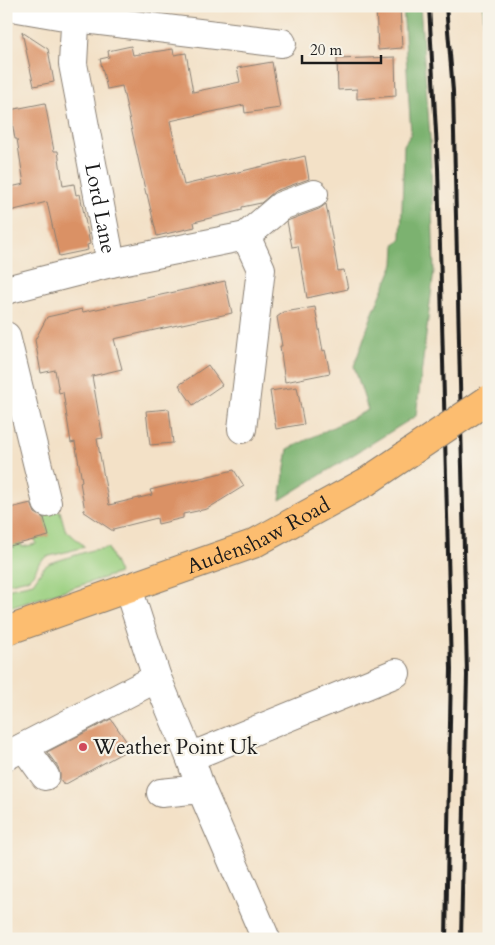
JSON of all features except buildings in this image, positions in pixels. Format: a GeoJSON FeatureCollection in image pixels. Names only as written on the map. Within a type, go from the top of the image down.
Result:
{"type":"FeatureCollection","features":[{"type":"Feature","properties":{"kind":"main road","name":"Audenshaw Road"},"geometry":{"type":"LineString","coordinates":[[6,631],[253,544],[366,482],[489,399]]}},
{"type":"Feature","properties":{"kind":"street"},"geometry":{"type":"LineString","coordinates":[[6,6],[76,12],[282,43]]}},
{"type":"Feature","properties":{"kind":"street","name":"Lord Lane"},"geometry":{"type":"LineString","coordinates":[[76,12],[73,64],[110,263],[246,236],[281,206],[314,194]]}},
{"type":"Feature","properties":{"kind":"street"},"geometry":{"type":"LineString","coordinates":[[242,429],[261,269],[246,236]]}},
{"type":"Feature","properties":{"kind":"street"},"geometry":{"type":"LineString","coordinates":[[6,290],[110,263]]}},
{"type":"Feature","properties":{"kind":"street"},"geometry":{"type":"LineString","coordinates":[[6,336],[48,503]]}},
{"type":"Feature","properties":{"kind":"street"},"geometry":{"type":"LineString","coordinates":[[128,588],[157,678],[190,757],[201,789],[266,939]]}},
{"type":"Feature","properties":{"kind":"street"},"geometry":{"type":"LineString","coordinates":[[190,757],[396,673]]}},
{"type":"Feature","properties":{"kind":"street"},"geometry":{"type":"LineString","coordinates":[[44,776],[15,752],[157,678]]}},
{"type":"Feature","properties":{"kind":"street"},"geometry":{"type":"LineString","coordinates":[[161,793],[201,789]]}},
{"type":"Feature","properties":{"kind":"green space"},"geometry":{"type":"Polygon","coordinates":[[[403,6],[420,6],[430,138],[434,271],[416,416],[280,500],[288,449],[368,410],[354,366],[372,315],[394,264],[395,245],[401,239],[404,145],[411,134],[403,6]]]}},
{"type":"Feature","properties":{"kind":"green space"},"geometry":{"type":"Polygon","coordinates":[[[483,6],[489,6],[489,111],[483,6]]]}},
{"type":"Feature","properties":{"kind":"green space"},"geometry":{"type":"Polygon","coordinates":[[[60,511],[65,529],[85,547],[46,557],[39,563],[34,573],[28,579],[6,584],[6,547],[21,543],[22,547],[36,544],[35,539],[48,536],[43,512],[60,511]]]}},
{"type":"Feature","properties":{"kind":"green space"},"geometry":{"type":"Polygon","coordinates":[[[108,548],[119,573],[6,609],[6,589],[33,583],[44,567],[50,563],[92,550],[108,548]]]}},
{"type":"Feature","properties":{"kind":"railway"},"geometry":{"type":"LineString","coordinates":[[429,6],[438,168],[451,669],[446,939]]}},
{"type":"Feature","properties":{"kind":"railway"},"geometry":{"type":"LineString","coordinates":[[446,6],[453,91],[467,675],[461,939]]}},
{"type":"Feature","properties":{"kind":"place","name":"Weather Point Uk"},"geometry":{"type":"Point","coordinates":[83,747]}}]}
